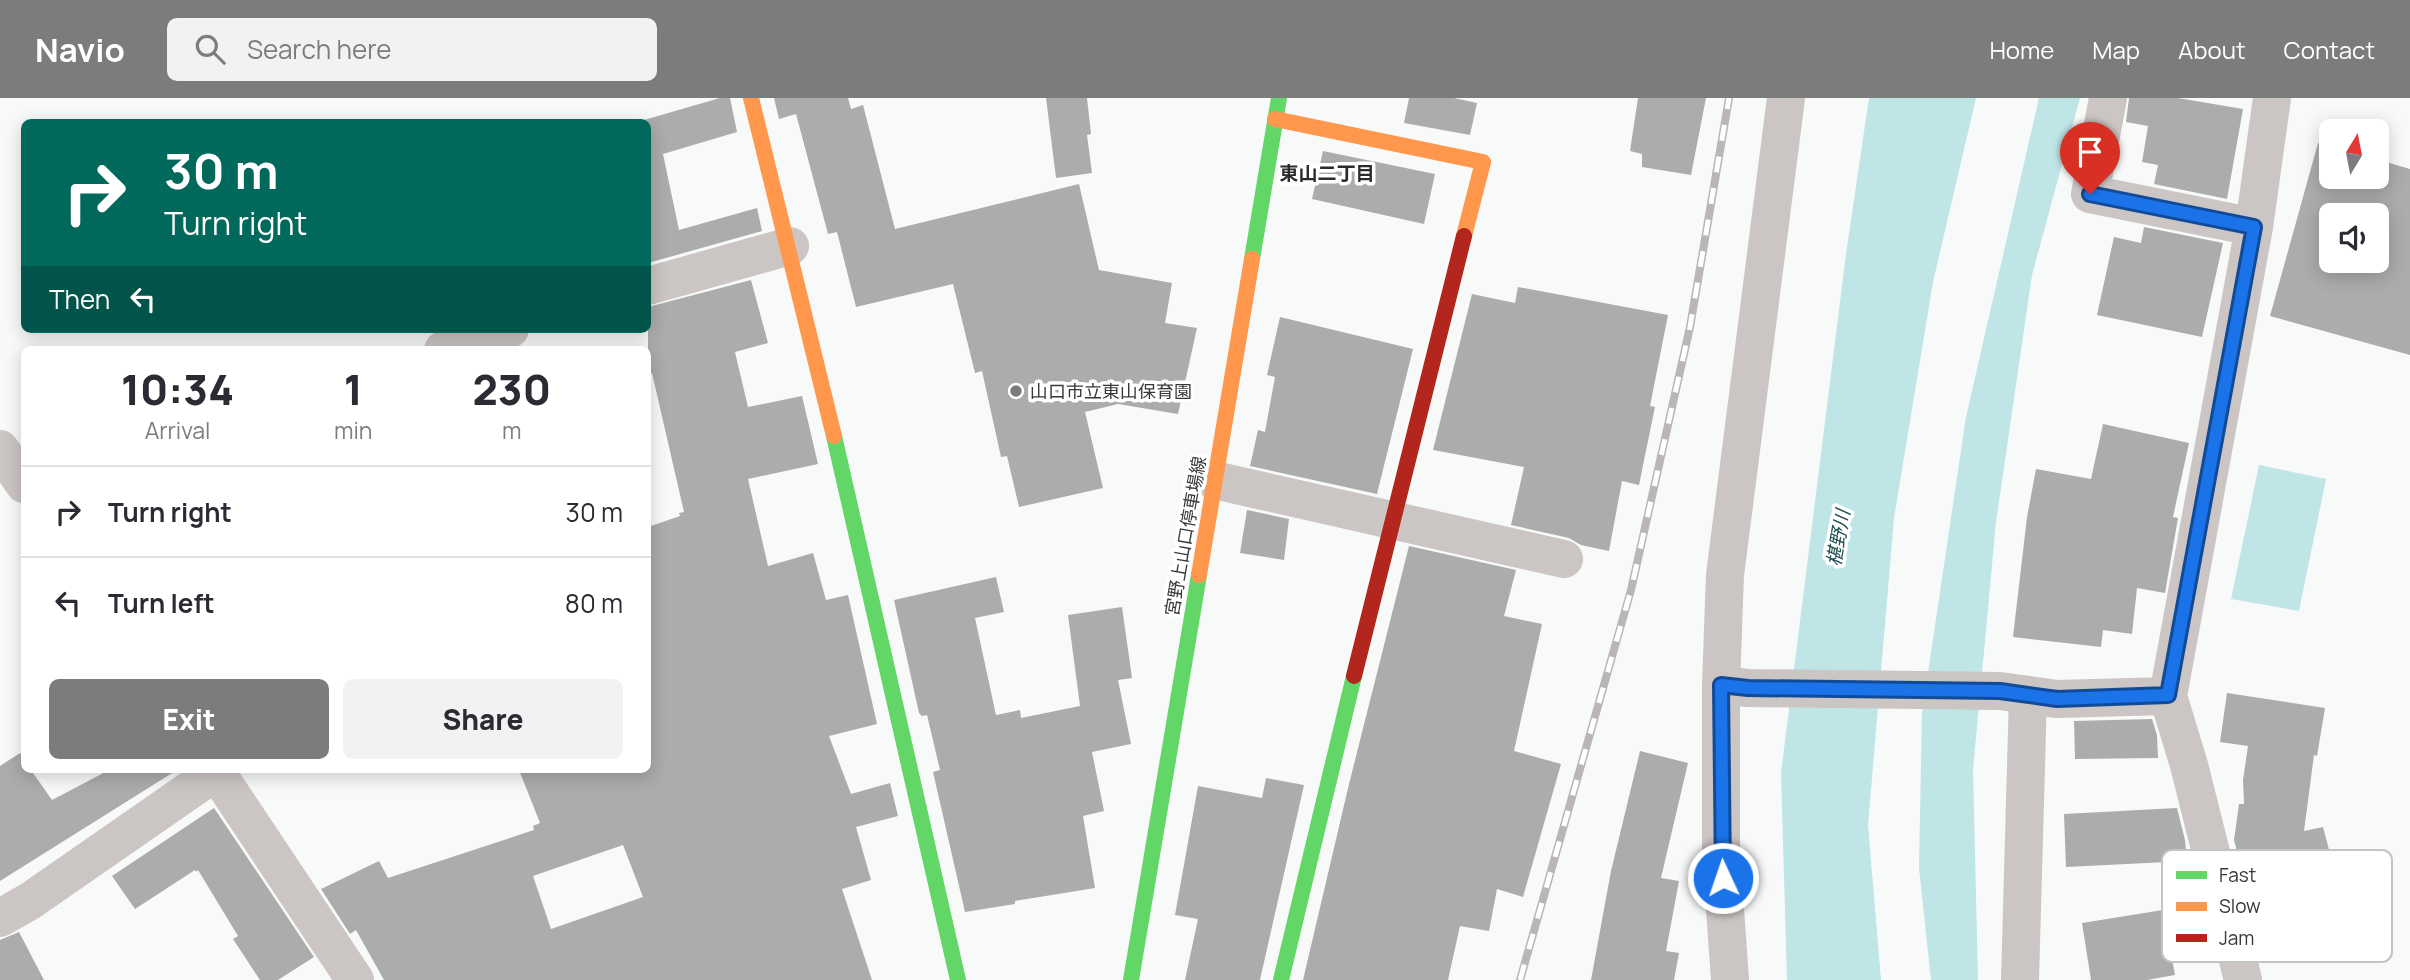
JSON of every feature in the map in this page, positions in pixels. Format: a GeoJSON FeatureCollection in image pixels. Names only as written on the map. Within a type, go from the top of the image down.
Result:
{"type":"FeatureCollection","features":[{"type":"Feature","properties":{"kind":"street"},"geometry":{"type":"LineString","coordinates":[[751,98],[790,246],[859,538],[958,980]]}},
{"type":"Feature","properties":{"kind":"street","name":"宮野上山口停車場線"},"geometry":{"type":"LineString","coordinates":[[1131,980],[1279,98]]}},
{"type":"Feature","properties":{"kind":"street"},"geometry":{"type":"LineString","coordinates":[[1730,980],[1721,852],[1735,686],[1725,575],[1786,98]]}},
{"type":"Feature","properties":{"kind":"street"},"geometry":{"type":"LineString","coordinates":[[2108,98],[2090,194],[2254,227]]}},
{"type":"Feature","properties":{"kind":"street"},"geometry":{"type":"LineString","coordinates":[[2210,850],[2168,695],[2254,227],[2272,98]]}},
{"type":"Feature","properties":{"kind":"street"},"geometry":{"type":"LineString","coordinates":[[1275,119],[1483,162],[1328,779],[1281,980]]}},
{"type":"Feature","properties":{"kind":"street"},"geometry":{"type":"LineString","coordinates":[[651,285],[790,246]]}},
{"type":"Feature","properties":{"kind":"street"},"geometry":{"type":"LineString","coordinates":[[456,346],[497,333]]}},
{"type":"Feature","properties":{"kind":"street"},"geometry":{"type":"LineString","coordinates":[[0,449],[21,480]]}},
{"type":"Feature","properties":{"kind":"street"},"geometry":{"type":"LineString","coordinates":[[1214,480],[1564,559]]}},
{"type":"Feature","properties":{"kind":"street"},"geometry":{"type":"LineString","coordinates":[[1735,686],[2014,693],[2057,699],[2168,695]]}},
{"type":"Feature","properties":{"kind":"street"},"geometry":{"type":"LineString","coordinates":[[2014,693],[2021,980]]}},
{"type":"Feature","properties":{"kind":"street"},"geometry":{"type":"LineString","coordinates":[[0,918],[30,901],[212,773]]}},
{"type":"Feature","properties":{"kind":"street"},"geometry":{"type":"LineString","coordinates":[[216,773],[355,980]]}},
{"type":"Feature","properties":{"kind":"street"},"geometry":{"type":"LineString","coordinates":[[2238,962],[2243,980]]}},
{"type":"Feature","properties":{"kind":"water","name":"椹野川"},"geometry":{"type":"Polygon","coordinates":[[[1869,98],[1976,98],[1933,282],[1894,518],[1868,825],[1881,980],[1787,980],[1781,773],[1846,254],[1869,98]]]}},
{"type":"Feature","properties":{"kind":"water"},"geometry":{"type":"Polygon","coordinates":[[[2039,98],[2080,98],[2032,275],[1996,522],[1973,770],[1978,980],[1931,980],[1919,868],[1922,713],[1966,417],[2039,98]]]}},
{"type":"Feature","properties":{"kind":"water"},"geometry":{"type":"Polygon","coordinates":[[[2259,465],[2326,479],[2299,611],[2231,599],[2259,465]]]}},
{"type":"Feature","properties":{"kind":"building"},"geometry":{"type":"Polygon","coordinates":[[[720,98],[730,98],[737,132],[663,154],[679,230],[757,208],[762,231],[651,262],[651,119],[647,119],[720,98]]]}},
{"type":"Feature","properties":{"kind":"building"},"geometry":{"type":"Polygon","coordinates":[[[774,98],[848,98],[851,109],[863,105],[895,229],[1079,184],[1099,270],[1172,283],[1165,323],[1197,328],[1178,414],[1118,404],[1085,412],[1103,488],[1019,507],[1007,456],[1001,457],[982,371],[975,373],[953,284],[856,307],[837,232],[828,234],[796,114],[779,119],[774,98]]]}},
{"type":"Feature","properties":{"kind":"building"},"geometry":{"type":"Polygon","coordinates":[[[1046,98],[1087,98],[1091,134],[1087,135],[1092,173],[1056,178],[1046,98]]]}},
{"type":"Feature","properties":{"kind":"building"},"geometry":{"type":"Polygon","coordinates":[[[1409,98],[1454,98],[1477,103],[1470,135],[1404,123],[1409,98]]]}},
{"type":"Feature","properties":{"kind":"building"},"geometry":{"type":"Polygon","coordinates":[[[1638,98],[1706,98],[1691,175],[1642,167],[1642,154],[1630,151],[1638,98]]]}},
{"type":"Feature","properties":{"kind":"building"},"geometry":{"type":"Polygon","coordinates":[[[2129,98],[2178,98],[2243,109],[2227,199],[2154,184],[2158,165],[2142,162],[2148,126],[2126,122],[2129,98]]]}},
{"type":"Feature","properties":{"kind":"building"},"geometry":{"type":"Polygon","coordinates":[[[2318,143],[2319,189],[2389,189],[2389,163],[2410,169],[2410,355],[2270,316],[2318,143]]]}},
{"type":"Feature","properties":{"kind":"building"},"geometry":{"type":"Polygon","coordinates":[[[1323,151],[1435,174],[1424,224],[1312,199],[1323,151]]]}},
{"type":"Feature","properties":{"kind":"building"},"geometry":{"type":"Polygon","coordinates":[[[2144,227],[2223,243],[2202,337],[2097,315],[2114,237],[2141,243],[2144,227]]]}},
{"type":"Feature","properties":{"kind":"building"},"geometry":{"type":"Polygon","coordinates":[[[751,280],[768,343],[735,352],[748,407],[802,396],[818,464],[748,479],[768,566],[813,553],[826,600],[848,595],[877,724],[829,736],[851,794],[890,783],[898,816],[856,827],[871,880],[842,889],[872,980],[384,980],[356,930],[350,934],[321,889],[379,861],[388,878],[534,830],[533,826],[540,823],[520,773],[651,773],[651,526],[680,516],[679,513],[684,512],[651,373],[651,346],[648,346],[651,306],[751,280]],[[623,845],[533,876],[551,929],[643,897],[623,845]]]}},
{"type":"Feature","properties":{"kind":"building"},"geometry":{"type":"Polygon","coordinates":[[[1518,287],[1668,315],[1650,406],[1655,407],[1639,485],[1622,481],[1609,551],[1581,545],[1569,538],[1511,525],[1524,467],[1433,450],[1472,294],[1515,303],[1518,287]]]}},
{"type":"Feature","properties":{"kind":"building"},"geometry":{"type":"Polygon","coordinates":[[[1280,317],[1413,349],[1377,494],[1250,466],[1258,430],[1265,432],[1275,377],[1267,375],[1280,317]]]}},
{"type":"Feature","properties":{"kind":"building"},"geometry":{"type":"Polygon","coordinates":[[[2103,424],[2189,443],[2173,517],[2178,518],[2165,593],[2137,588],[2132,634],[2103,630],[2101,647],[2013,637],[2027,517],[2036,469],[2091,479],[2103,424]]]}},
{"type":"Feature","properties":{"kind":"building"},"geometry":{"type":"Polygon","coordinates":[[[1247,510],[1289,519],[1284,560],[1240,553],[1247,510]]]}},
{"type":"Feature","properties":{"kind":"building"},"geometry":{"type":"Polygon","coordinates":[[[1409,546],[1516,570],[1504,616],[1542,624],[1514,751],[1561,764],[1523,897],[1497,889],[1489,931],[1460,926],[1448,980],[1303,980],[1349,784],[1409,546]]]}},
{"type":"Feature","properties":{"kind":"building"},"geometry":{"type":"Polygon","coordinates":[[[996,577],[1004,612],[975,618],[996,715],[1020,710],[1021,718],[1080,706],[1068,615],[1122,607],[1132,678],[1118,680],[1131,744],[1092,752],[1104,811],[1083,816],[1095,888],[965,912],[933,772],[940,770],[927,715],[922,716],[919,713],[894,600],[996,577]]]}},
{"type":"Feature","properties":{"kind":"building"},"geometry":{"type":"Polygon","coordinates":[[[2227,693],[2325,708],[2317,756],[2314,755],[2304,831],[2323,827],[2329,850],[2237,850],[2234,840],[2239,804],[2244,804],[2243,780],[2248,746],[2220,742],[2227,693]]]}},
{"type":"Feature","properties":{"kind":"building"},"geometry":{"type":"Polygon","coordinates":[[[2152,719],[2157,735],[2158,758],[2075,759],[2074,721],[2152,719]]]}},
{"type":"Feature","properties":{"kind":"building"},"geometry":{"type":"Polygon","coordinates":[[[1640,751],[1688,763],[1661,878],[1679,881],[1666,951],[1679,953],[1674,980],[1591,980],[1611,871],[1640,751]]]}},
{"type":"Feature","properties":{"kind":"building"},"geometry":{"type":"Polygon","coordinates":[[[20,753],[21,773],[33,773],[52,800],[103,773],[172,773],[0,881],[0,766],[20,753]]]}},
{"type":"Feature","properties":{"kind":"building"},"geometry":{"type":"Polygon","coordinates":[[[1266,778],[1304,785],[1260,980],[1185,980],[1198,919],[1175,915],[1198,786],[1262,798],[1266,778]]]}},
{"type":"Feature","properties":{"kind":"building"},"geometry":{"type":"Polygon","coordinates":[[[214,808],[314,957],[278,980],[260,980],[233,939],[238,936],[198,870],[135,909],[112,876],[214,808]]]}},
{"type":"Feature","properties":{"kind":"building"},"geometry":{"type":"Polygon","coordinates":[[[2177,808],[2186,850],[2162,850],[2162,862],[2066,867],[2064,814],[2177,808]]]}},
{"type":"Feature","properties":{"kind":"building"},"geometry":{"type":"Polygon","coordinates":[[[2162,910],[2162,962],[2173,962],[2175,975],[2147,980],[2091,980],[2082,923],[2162,910]]]}},
{"type":"Feature","properties":{"kind":"building"},"geometry":{"type":"Polygon","coordinates":[[[19,932],[44,980],[0,980],[0,940],[19,932]]]}},
{"type":"Feature","properties":{"kind":"railway"},"geometry":{"type":"LineString","coordinates":[[1520,980],[1631,590],[1690,327],[1729,98]]}},
{"type":"Feature","properties":{"kind":"traffic: fast"},"geometry":{"type":"LineString","coordinates":[[1252,259],[1279,98]]}},
{"type":"Feature","properties":{"kind":"traffic: fast"},"geometry":{"type":"LineString","coordinates":[[834,436],[958,980]]}},
{"type":"Feature","properties":{"kind":"traffic: fast"},"geometry":{"type":"LineString","coordinates":[[1131,980],[1199,575]]}},
{"type":"Feature","properties":{"kind":"traffic: fast"},"geometry":{"type":"LineString","coordinates":[[1281,980],[1354,676]]}},
{"type":"Feature","properties":{"kind":"traffic: slow"},"geometry":{"type":"LineString","coordinates":[[751,98],[834,436]]}},
{"type":"Feature","properties":{"kind":"traffic: slow"},"geometry":{"type":"LineString","coordinates":[[1275,119],[1483,162],[1464,236]]}},
{"type":"Feature","properties":{"kind":"traffic: slow"},"geometry":{"type":"LineString","coordinates":[[1199,575],[1252,259]]}},
{"type":"Feature","properties":{"kind":"traffic: jam"},"geometry":{"type":"LineString","coordinates":[[1354,676],[1464,236]]}},
{"type":"Feature","properties":{"kind":"place","name":"山口市立東山保育園"},"geometry":{"type":"Point","coordinates":[1016,391]}},
{"type":"Feature","properties":{"kind":"district","name":"東山二丁目"},"geometry":{"type":"Point","coordinates":[1327,173]}},
{"type":"Feature","properties":{"kind":"route"},"geometry":{"type":"LineString","coordinates":[[1723,878],[1721,685],[1748,688],[2000,691],[2057,699],[2168,695],[2254,227],[2090,194]]}}]}
